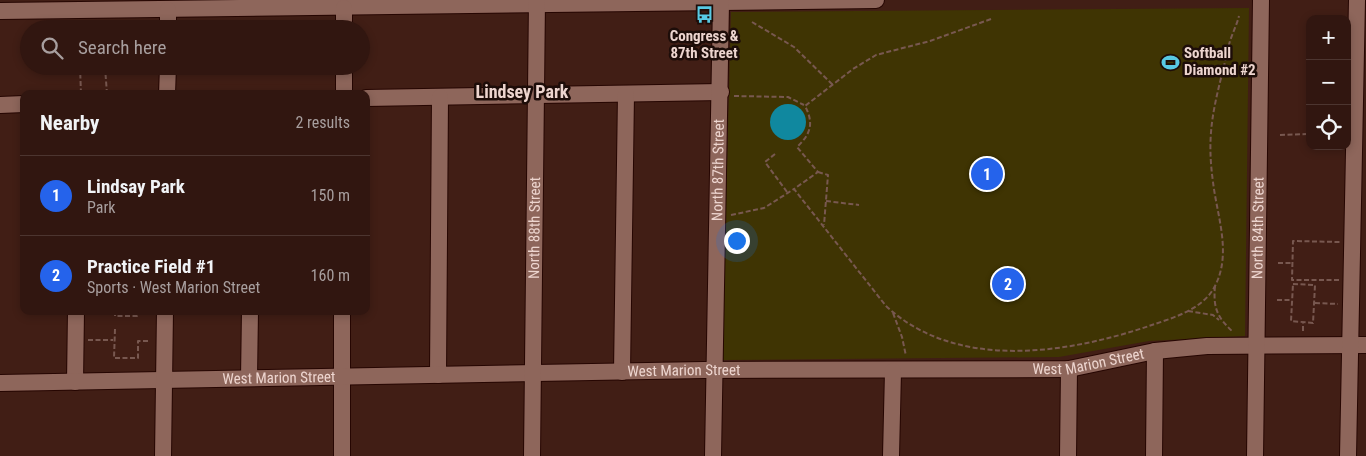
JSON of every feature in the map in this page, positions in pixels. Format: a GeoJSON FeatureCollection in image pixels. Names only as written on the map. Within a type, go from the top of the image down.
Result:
{"type":"FeatureCollection","features":[{"type":"Feature","properties":{"kind":"street"},"geometry":{"type":"LineString","coordinates":[[0,11],[168,10],[280,4],[344,8],[537,2],[876,0]]}},
{"type":"Feature","properties":{"kind":"street","name":"North 84th Street"},"geometry":{"type":"LineString","coordinates":[[1254,456],[1261,0]]}},
{"type":"Feature","properties":{"kind":"street"},"geometry":{"type":"LineString","coordinates":[[1348,456],[1358,345],[1351,304],[1357,0]]}},
{"type":"Feature","properties":{"kind":"street","name":"North 88th Street"},"geometry":{"type":"LineString","coordinates":[[532,456],[537,2]]}},
{"type":"Feature","properties":{"kind":"street","name":"North 87th Street"},"geometry":{"type":"LineString","coordinates":[[713,456],[716,216],[727,94],[721,2]]}},
{"type":"Feature","properties":{"kind":"street"},"geometry":{"type":"LineString","coordinates":[[344,8],[344,20]]}},
{"type":"Feature","properties":{"kind":"street"},"geometry":{"type":"LineString","coordinates":[[168,10],[168,20]]}},
{"type":"Feature","properties":{"kind":"street"},"geometry":{"type":"LineString","coordinates":[[167,90],[168,75]]}},
{"type":"Feature","properties":{"kind":"street"},"geometry":{"type":"LineString","coordinates":[[344,75],[344,90]]}},
{"type":"Feature","properties":{"kind":"street"},"geometry":{"type":"LineString","coordinates":[[622,372],[626,94]]}},
{"type":"Feature","properties":{"kind":"street"},"geometry":{"type":"LineString","coordinates":[[370,98],[727,94]]}},
{"type":"Feature","properties":{"kind":"street"},"geometry":{"type":"LineString","coordinates":[[438,375],[440,97]]}},
{"type":"Feature","properties":{"kind":"street"},"geometry":{"type":"LineString","coordinates":[[0,105],[20,104]]}},
{"type":"Feature","properties":{"kind":"street"},"geometry":{"type":"LineString","coordinates":[[75,382],[76,315]]}},
{"type":"Feature","properties":{"kind":"street"},"geometry":{"type":"LineString","coordinates":[[163,456],[165,315]]}},
{"type":"Feature","properties":{"kind":"street"},"geometry":{"type":"LineString","coordinates":[[249,378],[250,315]]}},
{"type":"Feature","properties":{"kind":"street"},"geometry":{"type":"LineString","coordinates":[[342,315],[342,456]]}},
{"type":"Feature","properties":{"kind":"street","name":"West Marion Street"},"geometry":{"type":"LineString","coordinates":[[0,383],[714,370],[893,371],[1069,369],[1155,351],[1207,346],[1358,345]]}},
{"type":"Feature","properties":{"kind":"street"},"geometry":{"type":"LineString","coordinates":[[1154,456],[1155,351]]}},
{"type":"Feature","properties":{"kind":"street"},"geometry":{"type":"LineString","coordinates":[[1068,456],[1069,369]]}},
{"type":"Feature","properties":{"kind":"street"},"geometry":{"type":"LineString","coordinates":[[891,456],[893,371]]}},
{"type":"Feature","properties":{"kind":"path"},"geometry":{"type":"LineString","coordinates":[[1221,321],[1214,301],[1223,246],[1210,164],[1210,126],[1217,90],[1239,16]]}},
{"type":"Feature","properties":{"kind":"path"},"geometry":{"type":"LineString","coordinates":[[805,106],[853,69],[876,55],[930,41],[991,19]]}},
{"type":"Feature","properties":{"kind":"path"},"geometry":{"type":"LineString","coordinates":[[752,22],[794,47],[833,85]]}},
{"type":"Feature","properties":{"kind":"path"},"geometry":{"type":"LineString","coordinates":[[80,75],[81,90]]}},
{"type":"Feature","properties":{"kind":"path"},"geometry":{"type":"LineString","coordinates":[[106,75],[107,90]]}},
{"type":"Feature","properties":{"kind":"path"},"geometry":{"type":"LineString","coordinates":[[727,94],[788,97],[805,106],[811,116],[811,127],[806,138],[797,147],[818,172],[828,175],[824,226]]}},
{"type":"Feature","properties":{"kind":"path"},"geometry":{"type":"LineString","coordinates":[[1280,135],[1306,134]]}},
{"type":"Feature","properties":{"kind":"path"},"geometry":{"type":"LineString","coordinates":[[775,154],[765,162],[788,192]]}},
{"type":"Feature","properties":{"kind":"path"},"geometry":{"type":"LineString","coordinates":[[716,216],[736,215],[764,208],[818,172]]}},
{"type":"Feature","properties":{"kind":"path"},"geometry":{"type":"LineString","coordinates":[[794,189],[892,311],[902,337],[906,359]]}},
{"type":"Feature","properties":{"kind":"path"},"geometry":{"type":"LineString","coordinates":[[826,202],[859,205]]}},
{"type":"Feature","properties":{"kind":"path"},"geometry":{"type":"LineString","coordinates":[[1351,280],[1292,280],[1292,263],[1293,241],[1352,242]]}},
{"type":"Feature","properties":{"kind":"path"},"geometry":{"type":"LineString","coordinates":[[1278,263],[1292,263]]}},
{"type":"Feature","properties":{"kind":"path"},"geometry":{"type":"LineString","coordinates":[[1294,284],[1314,284],[1314,322],[1291,321],[1292,300],[1294,284]]}},
{"type":"Feature","properties":{"kind":"path"},"geometry":{"type":"LineString","coordinates":[[892,311],[915,326],[943,340],[985,348],[1030,351],[1108,340],[1178,316],[1206,299],[1215,286]]}},
{"type":"Feature","properties":{"kind":"path"},"geometry":{"type":"LineString","coordinates":[[1277,300],[1292,300]]}},
{"type":"Feature","properties":{"kind":"path"},"geometry":{"type":"LineString","coordinates":[[1315,303],[1351,304]]}},
{"type":"Feature","properties":{"kind":"path"},"geometry":{"type":"LineString","coordinates":[[1187,311],[1213,315],[1234,332]]}},
{"type":"Feature","properties":{"kind":"path"},"geometry":{"type":"LineString","coordinates":[[115,315],[137,315]]}},
{"type":"Feature","properties":{"kind":"path"},"geometry":{"type":"LineString","coordinates":[[1303,323],[1303,331]]}},
{"type":"Feature","properties":{"kind":"path"},"geometry":{"type":"LineString","coordinates":[[115,329],[114,358],[138,358],[138,341],[150,341]]}},
{"type":"Feature","properties":{"kind":"path"},"geometry":{"type":"LineString","coordinates":[[76,340],[114,340]]}},
{"type":"Feature","properties":{"kind":"shaded area"},"geometry":{"type":"Polygon","coordinates":[[[1249,8],[1245,336],[1149,341],[1059,357],[722,360],[731,12],[1249,8]]]}},
{"type":"Feature","properties":{"kind":"water"},"geometry":{"type":"Polygon","coordinates":[[[788,104],[795,105],[801,109],[805,115],[805,129],[801,135],[795,139],[788,140],[781,139],[775,135],[771,129],[770,122],[771,115],[775,109],[781,105],[788,104]]]}},
{"type":"Feature","properties":{"kind":"place","name":"Congress & 87th Street"},"geometry":{"type":"Point","coordinates":[704,15]}},
{"type":"Feature","properties":{"kind":"place","name":"Softball Diamond #2"},"geometry":{"type":"Point","coordinates":[1170,62]}},
{"type":"Feature","properties":{"kind":"place","name":"Lindsay Park"},"geometry":{"type":"Point","coordinates":[987,174]}},
{"type":"Feature","properties":{"kind":"place","name":"Practice Field #1"},"geometry":{"type":"Point","coordinates":[1008,284]}},
{"type":"Feature","properties":{"kind":"district","name":"Lindsey Park"},"geometry":{"type":"Point","coordinates":[522,91]}}]}
